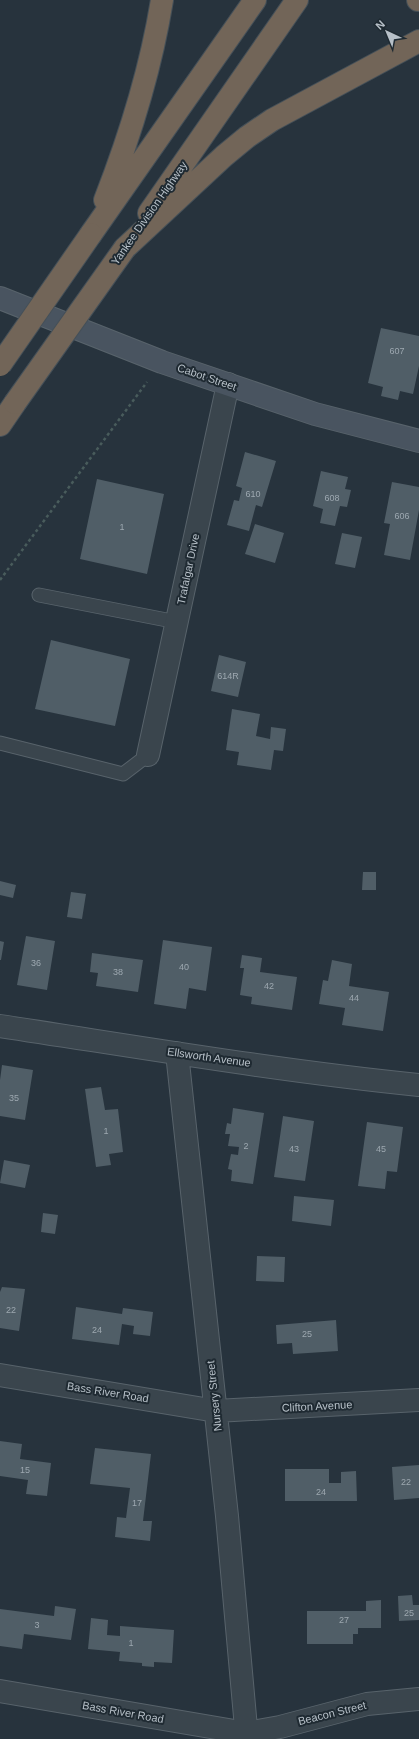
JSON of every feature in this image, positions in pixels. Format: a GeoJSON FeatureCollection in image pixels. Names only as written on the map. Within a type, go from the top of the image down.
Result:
{"type":"FeatureCollection","features":[{"type":"Feature","properties":{"kind":"highway"},"geometry":{"type":"LineString","coordinates":[[91,234],[130,129],[152,47],[162,0]]}},
{"type":"Feature","properties":{"kind":"highway"},"geometry":{"type":"LineString","coordinates":[[0,365],[255,0]]}},
{"type":"Feature","properties":{"kind":"highway","name":"Yankee Division Highway"},"geometry":{"type":"LineString","coordinates":[[0,425],[297,0]]}},
{"type":"Feature","properties":{"kind":"highway"},"geometry":{"type":"LineString","coordinates":[[124,248],[224,156],[247,137],[272,120],[419,41]]}},
{"type":"Feature","properties":{"kind":"main road","name":"Cabot Street"},"geometry":{"type":"LineString","coordinates":[[0,298],[162,362],[315,414],[419,441]]}},
{"type":"Feature","properties":{"kind":"street","name":"Trafalgar Drive"},"geometry":{"type":"LineString","coordinates":[[148,755],[228,384]]}},
{"type":"Feature","properties":{"kind":"street","name":"Ellsworth Avenue"},"geometry":{"type":"LineString","coordinates":[[0,1026],[177,1053],[376,1081],[419,1085]]}},
{"type":"Feature","properties":{"kind":"street","name":"Nursery Street"},"geometry":{"type":"LineString","coordinates":[[177,1053],[216,1411],[243,1737]]}},
{"type":"Feature","properties":{"kind":"street","name":"Bass River Road"},"geometry":{"type":"LineString","coordinates":[[0,1375],[216,1411]]}},
{"type":"Feature","properties":{"kind":"street","name":"Clifton Avenue"},"geometry":{"type":"LineString","coordinates":[[216,1411],[419,1400]]}},
{"type":"Feature","properties":{"kind":"street","name":"Bass River Road"},"geometry":{"type":"LineString","coordinates":[[0,1691],[243,1737]]}},
{"type":"Feature","properties":{"kind":"street","name":"Beacon Street"},"geometry":{"type":"LineString","coordinates":[[243,1737],[367,1704],[419,1699]]}},
{"type":"Feature","properties":{"kind":"lane"},"geometry":{"type":"LineString","coordinates":[[39,595],[177,622]]}},
{"type":"Feature","properties":{"kind":"lane"},"geometry":{"type":"LineString","coordinates":[[0,743],[123,774],[148,755]]}},
{"type":"Feature","properties":{"kind":"path"},"geometry":{"type":"LineString","coordinates":[[0,580],[162,362]]}},
{"type":"Feature","properties":{"kind":"building"},"geometry":{"type":"Polygon","coordinates":[[[381,328],[419,336],[419,366],[413,394],[400,391],[398,400],[381,396],[383,387],[368,383],[381,328]]]}},
{"type":"Feature","properties":{"kind":"building"},"geometry":{"type":"Polygon","coordinates":[[[245,452],[276,461],[262,507],[256,505],[249,531],[227,525],[234,500],[239,501],[242,488],[236,486],[245,452]]]}},
{"type":"Feature","properties":{"kind":"building"},"geometry":{"type":"Polygon","coordinates":[[[321,471],[348,477],[345,489],[351,490],[347,507],[340,506],[335,526],[320,523],[323,509],[313,506],[321,471]]]}},
{"type":"Feature","properties":{"kind":"building"},"geometry":{"type":"Polygon","coordinates":[[[97,479],[164,494],[147,574],[80,559],[97,479]]]}},
{"type":"Feature","properties":{"kind":"building"},"geometry":{"type":"Polygon","coordinates":[[[392,482],[419,487],[419,510],[410,560],[384,555],[390,524],[384,523],[392,482]]]}},
{"type":"Feature","properties":{"kind":"building"},"geometry":{"type":"Polygon","coordinates":[[[255,524],[284,533],[275,563],[245,554],[255,524]]]}},
{"type":"Feature","properties":{"kind":"building"},"geometry":{"type":"Polygon","coordinates":[[[342,533],[362,537],[355,568],[335,564],[342,533]]]}},
{"type":"Feature","properties":{"kind":"building"},"geometry":{"type":"Polygon","coordinates":[[[51,640],[130,659],[115,726],[35,709],[51,640]]]}},
{"type":"Feature","properties":{"kind":"building"},"geometry":{"type":"Polygon","coordinates":[[[219,655],[246,662],[238,697],[211,691],[219,655]]]}},
{"type":"Feature","properties":{"kind":"building"},"geometry":{"type":"Polygon","coordinates":[[[232,709],[260,714],[256,736],[270,739],[271,727],[286,729],[283,751],[274,750],[271,770],[237,765],[239,752],[226,750],[232,709]]]}},
{"type":"Feature","properties":{"kind":"building"},"geometry":{"type":"Polygon","coordinates":[[[363,872],[376,872],[376,890],[362,890],[363,872]]]}},
{"type":"Feature","properties":{"kind":"building"},"geometry":{"type":"Polygon","coordinates":[[[0,881],[16,885],[13,898],[0,895],[0,881]]]}},
{"type":"Feature","properties":{"kind":"building"},"geometry":{"type":"Polygon","coordinates":[[[71,892],[86,894],[82,919],[67,917],[71,892]]]}},
{"type":"Feature","properties":{"kind":"building"},"geometry":{"type":"Polygon","coordinates":[[[26,936],[55,941],[47,990],[17,985],[26,936]]]}},
{"type":"Feature","properties":{"kind":"building"},"geometry":{"type":"Polygon","coordinates":[[[163,940],[212,947],[206,991],[189,988],[186,1009],[154,1004],[163,940]]]}},
{"type":"Feature","properties":{"kind":"building"},"geometry":{"type":"Polygon","coordinates":[[[0,941],[4,942],[1,960],[0,960],[0,941]]]}},
{"type":"Feature","properties":{"kind":"building"},"geometry":{"type":"Polygon","coordinates":[[[92,953],[143,960],[138,992],[96,986],[98,973],[90,972],[92,953]]]}},
{"type":"Feature","properties":{"kind":"building"},"geometry":{"type":"Polygon","coordinates":[[[242,955],[262,958],[260,972],[297,977],[292,1010],[251,1004],[252,997],[240,995],[244,968],[240,968],[242,955]]]}},
{"type":"Feature","properties":{"kind":"building"},"geometry":{"type":"Polygon","coordinates":[[[332,960],[352,964],[349,986],[389,992],[383,1031],[342,1025],[345,1008],[319,1004],[323,980],[328,981],[332,960]]]}},
{"type":"Feature","properties":{"kind":"building"},"geometry":{"type":"Polygon","coordinates":[[[2,1065],[33,1070],[25,1120],[0,1116],[0,1080],[2,1065]]]}},
{"type":"Feature","properties":{"kind":"building"},"geometry":{"type":"Polygon","coordinates":[[[101,1087],[105,1110],[118,1109],[123,1152],[109,1154],[111,1165],[96,1167],[85,1089],[101,1087]]]}},
{"type":"Feature","properties":{"kind":"building"},"geometry":{"type":"Polygon","coordinates":[[[233,1108],[264,1113],[253,1184],[231,1181],[232,1170],[228,1169],[231,1154],[238,1155],[239,1147],[228,1146],[230,1134],[225,1134],[227,1123],[231,1124],[233,1108]]]}},
{"type":"Feature","properties":{"kind":"building"},"geometry":{"type":"Polygon","coordinates":[[[283,1116],[314,1121],[305,1181],[274,1177],[283,1116]]]}},
{"type":"Feature","properties":{"kind":"building"},"geometry":{"type":"Polygon","coordinates":[[[367,1122],[403,1127],[397,1172],[387,1171],[385,1189],[358,1186],[367,1122]]]}},
{"type":"Feature","properties":{"kind":"building"},"geometry":{"type":"Polygon","coordinates":[[[4,1160],[30,1165],[25,1188],[0,1183],[4,1160]]]}},
{"type":"Feature","properties":{"kind":"building"},"geometry":{"type":"Polygon","coordinates":[[[294,1196],[334,1200],[331,1226],[292,1221],[294,1196]]]}},
{"type":"Feature","properties":{"kind":"building"},"geometry":{"type":"Polygon","coordinates":[[[43,1213],[58,1215],[55,1234],[41,1232],[43,1213]]]}},
{"type":"Feature","properties":{"kind":"building"},"geometry":{"type":"Polygon","coordinates":[[[257,1256],[285,1257],[284,1282],[256,1281],[257,1256]]]}},
{"type":"Feature","properties":{"kind":"building"},"geometry":{"type":"Polygon","coordinates":[[[2,1287],[25,1289],[19,1331],[0,1328],[0,1292],[2,1287]]]}},
{"type":"Feature","properties":{"kind":"building"},"geometry":{"type":"Polygon","coordinates":[[[76,1307],[122,1314],[123,1308],[153,1312],[150,1336],[133,1334],[134,1326],[122,1324],[119,1345],[72,1339],[76,1307]]]}},
{"type":"Feature","properties":{"kind":"building"},"geometry":{"type":"Polygon","coordinates":[[[336,1320],[338,1351],[293,1354],[292,1343],[277,1344],[276,1325],[336,1320]]]}},
{"type":"Feature","properties":{"kind":"building"},"geometry":{"type":"Polygon","coordinates":[[[0,1441],[22,1444],[20,1459],[51,1463],[47,1496],[26,1494],[28,1480],[0,1476],[0,1441]]]}},
{"type":"Feature","properties":{"kind":"building"},"geometry":{"type":"Polygon","coordinates":[[[95,1448],[151,1454],[143,1521],[152,1521],[150,1541],[115,1537],[117,1517],[126,1518],[130,1488],[90,1484],[95,1448]]]}},
{"type":"Feature","properties":{"kind":"building"},"geometry":{"type":"Polygon","coordinates":[[[419,1465],[419,1498],[394,1500],[392,1467],[419,1465]]]}},
{"type":"Feature","properties":{"kind":"building"},"geometry":{"type":"Polygon","coordinates":[[[285,1469],[329,1469],[329,1483],[341,1483],[341,1472],[356,1471],[357,1501],[285,1501],[285,1469]]]}},
{"type":"Feature","properties":{"kind":"building"},"geometry":{"type":"Polygon","coordinates":[[[412,1595],[413,1605],[419,1605],[419,1620],[399,1621],[398,1596],[412,1595]]]}},
{"type":"Feature","properties":{"kind":"building"},"geometry":{"type":"Polygon","coordinates":[[[381,1600],[381,1628],[358,1628],[358,1634],[353,1634],[353,1644],[307,1644],[307,1611],[366,1611],[366,1601],[381,1600]]]}},
{"type":"Feature","properties":{"kind":"building"},"geometry":{"type":"Polygon","coordinates":[[[55,1606],[76,1609],[71,1640],[24,1634],[22,1649],[0,1646],[0,1609],[54,1616],[55,1606]]]}},
{"type":"Feature","properties":{"kind":"building"},"geometry":{"type":"Polygon","coordinates":[[[91,1618],[108,1620],[107,1635],[120,1636],[120,1626],[174,1630],[172,1663],[154,1662],[154,1667],[142,1666],[142,1663],[119,1661],[120,1652],[88,1649],[91,1618]]]}}]}
